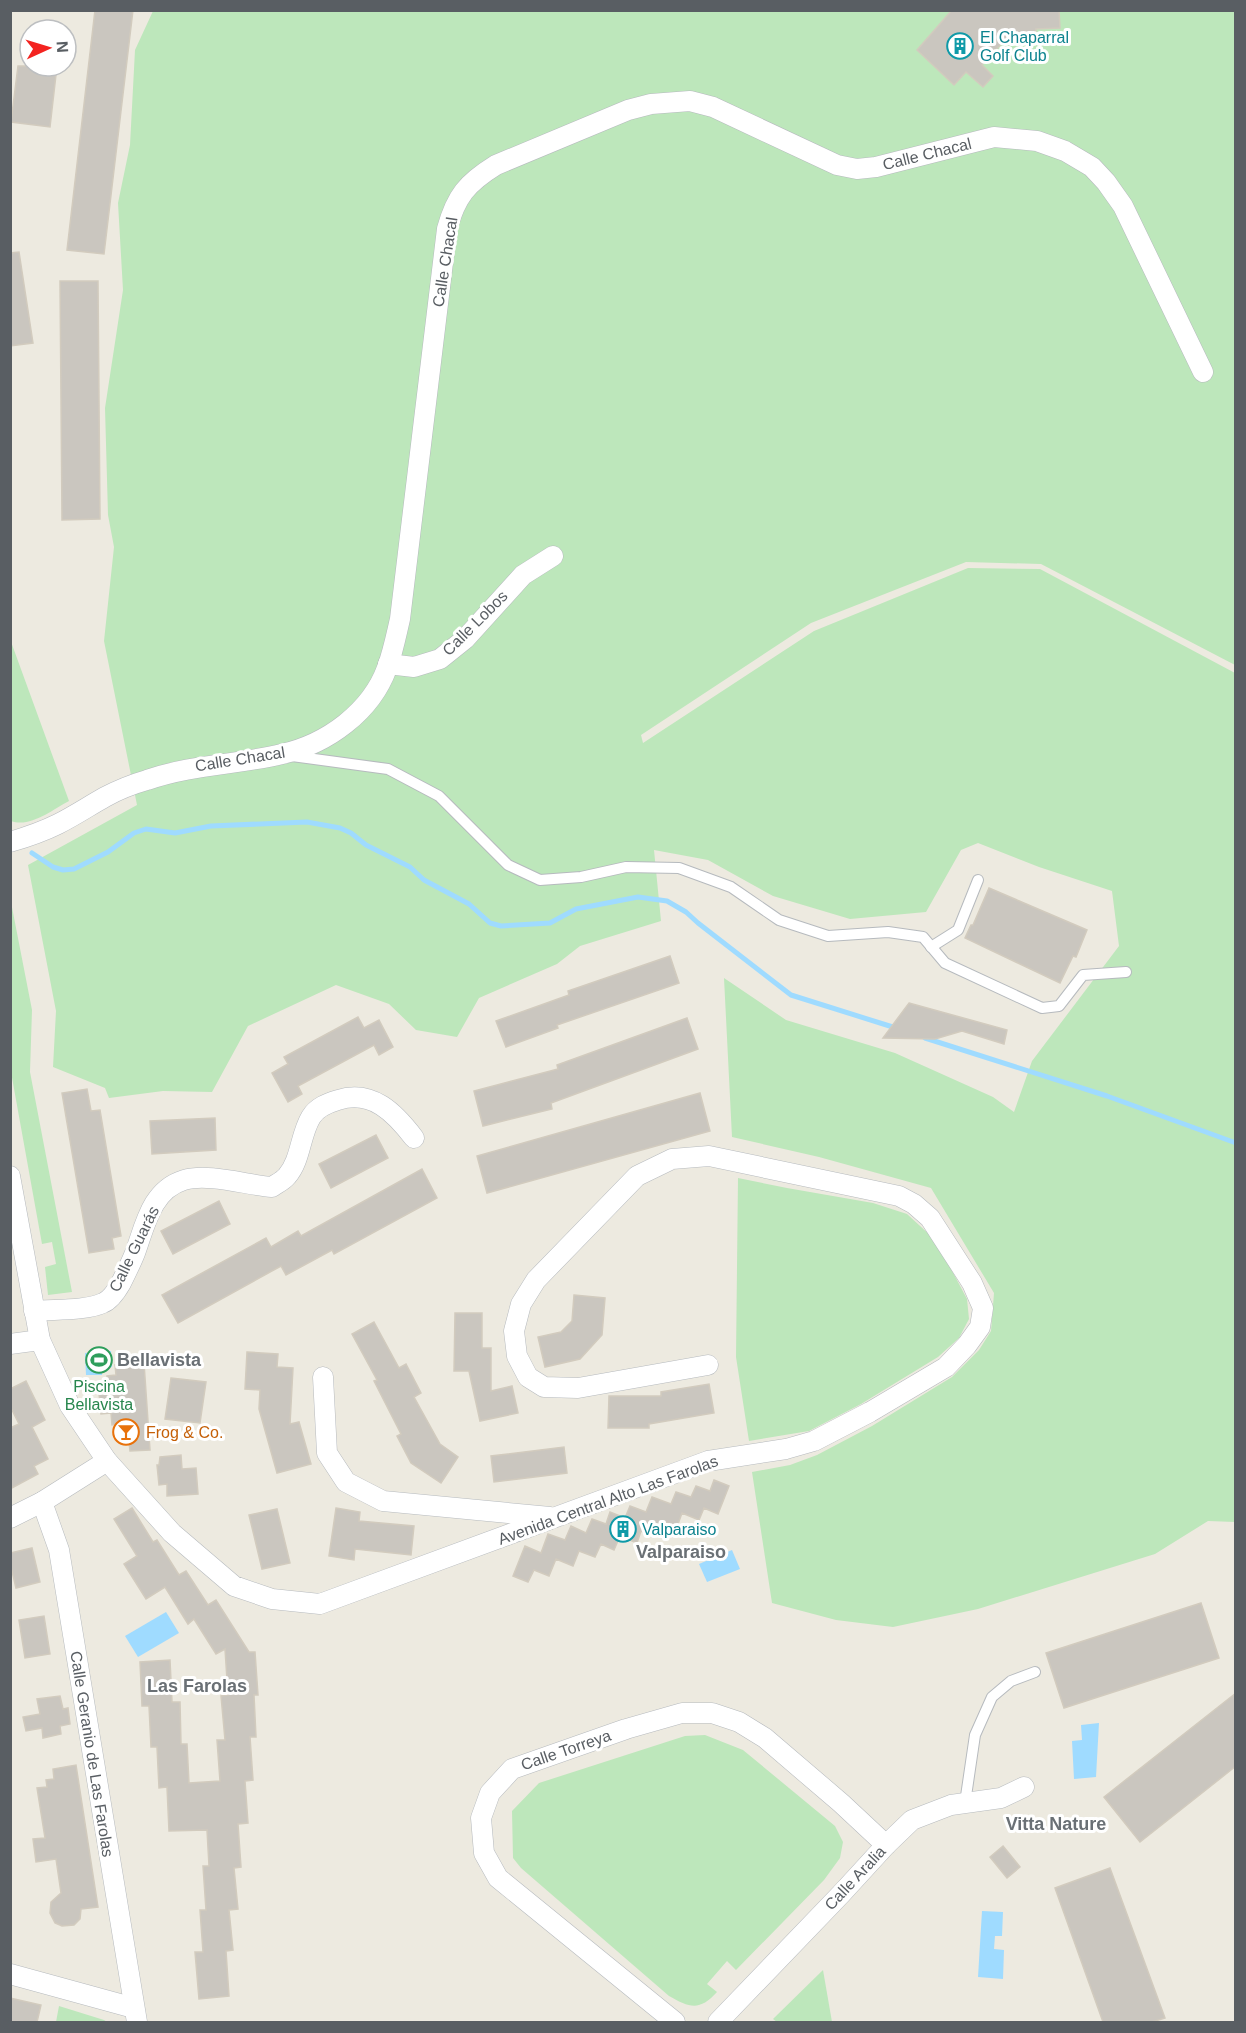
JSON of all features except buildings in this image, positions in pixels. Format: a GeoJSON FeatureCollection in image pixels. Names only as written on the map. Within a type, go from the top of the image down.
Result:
{"type":"FeatureCollection","features":[{"type":"Feature","properties":{"kind":"street","name":"Calle Chacal"},"geometry":{"type":"LineString","coordinates":[[10,842],[51,827],[106,796],[146,780],[186,768],[282,754],[314,744],[339,729],[358,713],[373,695],[388,664],[400,619],[447,229],[453,208],[464,190],[496,165],[628,110],[651,104],[690,101],[712,107],[837,165],[857,169],[876,167],[994,137],[1037,141],[1065,151],[1092,167],[1123,206],[1203,372]]}},
{"type":"Feature","properties":{"kind":"street","name":"Calle Lobos"},"geometry":{"type":"LineString","coordinates":[[388,664],[414,668],[441,658],[465,639],[523,575],[553,556]]}},
{"type":"Feature","properties":{"kind":"street","name":"Calle Guarás"},"geometry":{"type":"LineString","coordinates":[[34,1311],[85,1307],[104,1303],[116,1292],[135,1254],[147,1216],[163,1193],[184,1180],[209,1179],[272,1187],[287,1177],[297,1159],[301,1139],[312,1115],[326,1103],[345,1097],[365,1097],[384,1105],[400,1119],[414,1138]]}},
{"type":"Feature","properties":{"kind":"street","name":"Avenida Central Alto Las Farolas"},"geometry":{"type":"LineString","coordinates":[[10,1176],[40,1340],[70,1406],[107,1461],[172,1533],[234,1586],[272,1599],[320,1604],[708,1461],[786,1449],[814,1441],[870,1412],[946,1367],[967,1346],[980,1327],[983,1308],[972,1283],[930,1218],[914,1204],[899,1196],[709,1156],[672,1159],[637,1176],[536,1280],[521,1304],[514,1331],[518,1356],[528,1377],[544,1387],[579,1388],[708,1365]]}},
{"type":"Feature","properties":{"kind":"street"},"geometry":{"type":"LineString","coordinates":[[10,1344],[40,1340]]}},
{"type":"Feature","properties":{"kind":"street"},"geometry":{"type":"LineString","coordinates":[[323,1377],[327,1453],[346,1482],[383,1501],[556,1518]]}},
{"type":"Feature","properties":{"kind":"street"},"geometry":{"type":"LineString","coordinates":[[10,1518],[42,1502],[107,1461]]}},
{"type":"Feature","properties":{"kind":"street","name":"Calle Geranio de Las Farolas"},"geometry":{"type":"LineString","coordinates":[[42,1502],[58,1550],[136,2015]]}},
{"type":"Feature","properties":{"kind":"street","name":"Calle Torreya"},"geometry":{"type":"LineString","coordinates":[[675,2022],[498,1878],[484,1853],[481,1818],[490,1793],[512,1769],[626,1729],[682,1713],[712,1713],[739,1722],[765,1738],[886,1845]]}},
{"type":"Feature","properties":{"kind":"street","name":"Calle Aralia"},"geometry":{"type":"LineString","coordinates":[[718,2022],[912,1820],[951,1805],[1001,1798],[1024,1787]]}},
{"type":"Feature","properties":{"kind":"street"},"geometry":{"type":"LineString","coordinates":[[10,1974],[136,2015]]}},
{"type":"Feature","properties":{"kind":"lane"},"geometry":{"type":"LineString","coordinates":[[282,754],[388,769],[439,796],[508,865],[540,880],[581,877],[626,867],[679,868],[731,887],[779,920],[828,936],[888,932],[923,937],[945,963],[1042,1008],[1059,1006],[1083,975],[1126,972]]}},
{"type":"Feature","properties":{"kind":"lane"},"geometry":{"type":"LineString","coordinates":[[931,947],[958,930],[978,880]]}},
{"type":"Feature","properties":{"kind":"lane"},"geometry":{"type":"LineString","coordinates":[[964,1803],[975,1735],[992,1697],[1011,1682],[1035,1672]]}},
{"type":"Feature","properties":{"kind":"green space","name":"El Chaparral Golf Club"},"geometry":{"type":"Polygon","coordinates":[[[153,11],[1235,11],[1235,665],[1041,564],[966,562],[811,623],[641,735],[643,743],[814,631],[968,568],[1040,569],[1235,673],[1235,1522],[1208,1521],[1155,1554],[978,1609],[893,1627],[836,1620],[772,1603],[752,1472],[790,1465],[817,1455],[872,1426],[952,1377],[979,1350],[991,1331],[994,1293],[931,1188],[819,1157],[732,1137],[724,978],[786,1020],[895,1053],[993,1097],[1014,1112],[1032,1061],[1119,946],[1112,891],[1039,867],[978,843],[961,850],[926,912],[850,919],[773,896],[708,860],[654,850],[661,921],[580,946],[557,964],[479,998],[457,1037],[416,1030],[389,1004],[336,985],[248,1026],[212,1092],[163,1091],[109,1098],[105,1088],[53,1067],[56,1011],[28,865],[137,805],[104,641],[114,547],[108,515],[105,408],[123,290],[118,203],[130,145],[135,50],[153,11]]]}},
{"type":"Feature","properties":{"kind":"green space"},"geometry":{"type":"Polygon","coordinates":[[[10,639],[69,801],[41,817],[18,823],[11,821],[10,639]]]}},
{"type":"Feature","properties":{"kind":"green space"},"geometry":{"type":"Polygon","coordinates":[[[10,897],[32,1010],[30,1072],[72,1292],[48,1295],[45,1267],[56,1264],[52,1242],[42,1244],[11,1072],[10,897]]]}},
{"type":"Feature","properties":{"kind":"green space"},"geometry":{"type":"Polygon","coordinates":[[[738,1178],[873,1203],[907,1214],[931,1236],[967,1299],[969,1319],[959,1338],[938,1357],[861,1404],[809,1431],[749,1441],[736,1357],[738,1178]]]}},
{"type":"Feature","properties":{"kind":"green space"},"geometry":{"type":"Polygon","coordinates":[[[705,1735],[743,1750],[835,1826],[843,1842],[840,1858],[824,1880],[736,1970],[727,1961],[707,1984],[717,1992],[705,2002],[694,2006],[669,1996],[521,1868],[513,1858],[512,1811],[539,1783],[685,1736],[705,1735]]]}},
{"type":"Feature","properties":{"kind":"green space"},"geometry":{"type":"Polygon","coordinates":[[[823,1970],[832,2022],[777,2022],[773,2019],[823,1970]]]}},
{"type":"Feature","properties":{"kind":"green space"},"geometry":{"type":"Polygon","coordinates":[[[59,2006],[104,2020],[107,2022],[56,2022],[59,2006]]]}},
{"type":"Feature","properties":{"kind":"water","name":"Piscina Bellavista"},"geometry":{"type":"Polygon","coordinates":[[[111,1351],[112,1367],[102,1368],[102,1375],[86,1375],[85,1353],[111,1351]]]}},
{"type":"Feature","properties":{"kind":"water"},"geometry":{"type":"Polygon","coordinates":[[[732,1550],[740,1569],[707,1582],[699,1564],[732,1550]]]}},
{"type":"Feature","properties":{"kind":"water"},"geometry":{"type":"Polygon","coordinates":[[[166,1612],[179,1633],[138,1657],[125,1636],[166,1612]]]}},
{"type":"Feature","properties":{"kind":"water"},"geometry":{"type":"Polygon","coordinates":[[[1099,1723],[1096,1777],[1074,1779],[1072,1741],[1082,1740],[1081,1725],[1099,1723]]]}},
{"type":"Feature","properties":{"kind":"water"},"geometry":{"type":"Polygon","coordinates":[[[982,1911],[1003,1912],[1002,1936],[995,1936],[994,1949],[1004,1950],[1003,1979],[978,1977],[982,1911]]]}},
{"type":"Feature","properties":{"kind":"waterway"},"geometry":{"type":"LineString","coordinates":[[32,853],[53,867],[63,870],[74,869],[108,852],[134,833],[146,829],[175,833],[211,826],[307,822],[340,828],[351,833],[366,845],[410,867],[424,880],[469,904],[490,923],[501,926],[550,923],[576,909],[638,897],[667,901],[686,912],[791,995],[896,1028]]}},
{"type":"Feature","properties":{"kind":"waterway"},"geometry":{"type":"LineString","coordinates":[[925,1038],[1107,1096],[1236,1143]]}},
{"type":"Feature","properties":{"kind":"place","name":"El Chaparral Golf Club"},"geometry":{"type":"Point","coordinates":[960,46]}},
{"type":"Feature","properties":{"kind":"place","name":"Piscina Bellavista"},"geometry":{"type":"Point","coordinates":[99,1360]}},
{"type":"Feature","properties":{"kind":"place","name":"Frog & Co."},"geometry":{"type":"Point","coordinates":[126,1432]}},
{"type":"Feature","properties":{"kind":"place","name":"Valparaiso"},"geometry":{"type":"Point","coordinates":[623,1529]}},
{"type":"Feature","properties":{"kind":"district","name":"Bellavista"},"geometry":{"type":"Point","coordinates":[159,1360]}},
{"type":"Feature","properties":{"kind":"district","name":"Valparaiso"},"geometry":{"type":"Point","coordinates":[681,1552]}},
{"type":"Feature","properties":{"kind":"district","name":"Las Farolas"},"geometry":{"type":"Point","coordinates":[197,1686]}},
{"type":"Feature","properties":{"kind":"district","name":"Vitta Nature"},"geometry":{"type":"Point","coordinates":[1056,1824]}}]}
